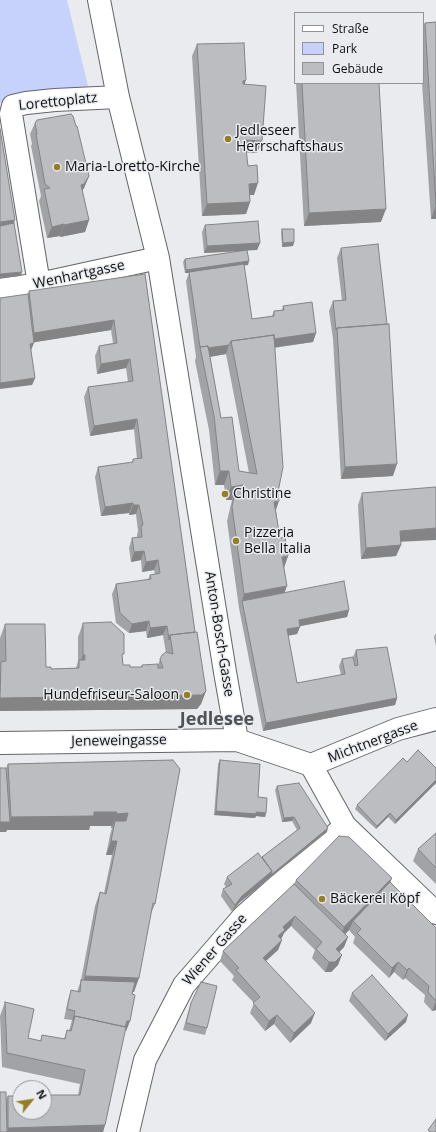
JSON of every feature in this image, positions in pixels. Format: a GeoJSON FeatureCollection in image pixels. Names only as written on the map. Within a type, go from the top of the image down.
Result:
{"type":"FeatureCollection","features":[{"type":"Feature","properties":{"kind":"street"},"geometry":{"type":"LineString","coordinates":[[99,0],[118,97]]}},
{"type":"Feature","properties":{"kind":"street","name":"Lorettoplatz"},"geometry":{"type":"LineString","coordinates":[[39,284],[11,114],[13,106],[26,103],[118,97],[158,258]]}},
{"type":"Feature","properties":{"kind":"street","name":"Wenhartgasse"},"geometry":{"type":"LineString","coordinates":[[0,290],[39,284],[158,258]]}},
{"type":"Feature","properties":{"kind":"street","name":"Anton-Bosch-Gasse"},"geometry":{"type":"LineString","coordinates":[[158,258],[222,656],[237,740]]}},
{"type":"Feature","properties":{"kind":"street","name":"Michtnergasse"},"geometry":{"type":"LineString","coordinates":[[311,766],[398,729],[436,719]]}},
{"type":"Feature","properties":{"kind":"street"},"geometry":{"type":"LineString","coordinates":[[237,740],[311,766],[345,826],[436,913]]}},
{"type":"Feature","properties":{"kind":"street","name":"Jeneweingasse"},"geometry":{"type":"LineString","coordinates":[[0,743],[237,740]]}},
{"type":"Feature","properties":{"kind":"street","name":"Wiener Gasse"},"geometry":{"type":"LineString","coordinates":[[128,1132],[145,1060],[184,985],[243,916],[345,826]]}},
{"type":"Feature","properties":{"kind":"green space"},"geometry":{"type":"Polygon","coordinates":[[[0,0],[67,0],[89,90],[18,98],[0,103],[0,0]]]}},
{"type":"Feature","properties":{"kind":"building"},"geometry":{"type":"Polygon","coordinates":[[[436,22],[436,205],[425,23],[436,22]]]}},
{"type":"Feature","properties":{"kind":"building","name":"Jedleseer Herrschaftshaus"},"geometry":{"type":"Polygon","coordinates":[[[244,43],[246,80],[243,81],[243,84],[266,86],[262,141],[245,140],[248,166],[257,165],[258,183],[249,184],[250,202],[207,204],[197,44],[244,43]]]}},
{"type":"Feature","properties":{"kind":"building"},"geometry":{"type":"Polygon","coordinates":[[[302,84],[379,84],[386,209],[309,213],[302,84]]]}},
{"type":"Feature","properties":{"kind":"building","name":"Maria-Loretto-Kirche"},"geometry":{"type":"Polygon","coordinates":[[[71,114],[77,126],[89,176],[84,184],[81,185],[89,220],[52,227],[44,189],[50,188],[45,184],[35,123],[37,120],[71,114]]]}},
{"type":"Feature","properties":{"kind":"building"},"geometry":{"type":"Polygon","coordinates":[[[0,129],[15,220],[0,222],[0,129]]]}},
{"type":"Feature","properties":{"kind":"building"},"geometry":{"type":"Polygon","coordinates":[[[258,221],[260,243],[207,246],[205,225],[258,221]]]}},
{"type":"Feature","properties":{"kind":"building"},"geometry":{"type":"Polygon","coordinates":[[[14,223],[22,272],[0,274],[0,226],[14,223]]]}},
{"type":"Feature","properties":{"kind":"building"},"geometry":{"type":"Polygon","coordinates":[[[282,229],[294,229],[294,242],[283,243],[282,229]]]}},
{"type":"Feature","properties":{"kind":"building"},"geometry":{"type":"Polygon","coordinates":[[[378,244],[387,324],[337,328],[336,330],[333,301],[346,300],[341,248],[378,244]]]}},
{"type":"Feature","properties":{"kind":"building"},"geometry":{"type":"Polygon","coordinates":[[[247,250],[249,261],[186,270],[185,259],[247,250]]]}},
{"type":"Feature","properties":{"kind":"building"},"geometry":{"type":"Polygon","coordinates":[[[244,264],[252,319],[274,316],[274,311],[284,310],[283,306],[312,302],[316,333],[274,339],[274,335],[231,341],[229,345],[208,348],[208,346],[200,347],[189,272],[244,264]]]}},
{"type":"Feature","properties":{"kind":"building"},"geometry":{"type":"Polygon","coordinates":[[[145,274],[195,632],[170,635],[169,640],[167,626],[150,628],[149,621],[132,624],[120,613],[116,584],[151,579],[150,575],[160,573],[158,560],[146,562],[144,551],[134,552],[132,538],[142,537],[141,526],[143,525],[139,505],[133,505],[133,503],[105,507],[98,467],[133,462],[133,459],[142,458],[137,419],[94,426],[88,387],[133,381],[130,359],[101,364],[99,346],[117,343],[114,320],[34,333],[29,291],[145,274]]]}},
{"type":"Feature","properties":{"kind":"building"},"geometry":{"type":"Polygon","coordinates":[[[28,294],[34,343],[30,344],[35,378],[0,383],[0,298],[28,294]]]}},
{"type":"Feature","properties":{"kind":"building"},"geometry":{"type":"Polygon","coordinates":[[[389,324],[397,464],[345,467],[337,328],[389,324]]]}},
{"type":"Feature","properties":{"kind":"building"},"geometry":{"type":"Polygon","coordinates":[[[274,335],[283,467],[278,492],[279,501],[274,502],[280,538],[285,537],[288,556],[282,557],[287,586],[244,594],[232,507],[236,487],[243,485],[231,487],[229,471],[220,471],[214,416],[200,347],[208,346],[221,418],[232,417],[239,471],[257,474],[231,341],[274,335]]]}},
{"type":"Feature","properties":{"kind":"building"},"geometry":{"type":"Polygon","coordinates":[[[436,487],[436,528],[400,531],[401,545],[366,548],[362,493],[436,487]]]}},
{"type":"Feature","properties":{"kind":"building"},"geometry":{"type":"Polygon","coordinates":[[[344,581],[349,610],[299,620],[300,627],[287,629],[297,683],[345,674],[342,659],[353,657],[355,666],[358,665],[356,650],[387,647],[397,698],[266,723],[242,601],[344,581]]]}},
{"type":"Feature","properties":{"kind":"building"},"geometry":{"type":"Polygon","coordinates":[[[111,622],[124,634],[124,654],[122,654],[123,665],[130,665],[130,667],[142,667],[142,665],[158,664],[158,668],[163,668],[160,659],[162,655],[166,652],[173,654],[170,635],[197,632],[206,691],[202,695],[0,698],[1,662],[6,661],[5,624],[45,624],[46,667],[51,667],[51,669],[79,668],[79,660],[85,660],[85,655],[83,655],[83,623],[111,622]]]}},
{"type":"Feature","properties":{"kind":"building"},"geometry":{"type":"Polygon","coordinates":[[[418,750],[436,768],[436,780],[396,820],[390,813],[377,826],[357,805],[403,758],[407,762],[418,750]]]}},
{"type":"Feature","properties":{"kind":"building"},"geometry":{"type":"Polygon","coordinates":[[[173,760],[180,769],[155,904],[153,903],[139,978],[85,976],[100,892],[106,894],[117,841],[111,841],[115,821],[126,821],[128,813],[116,814],[117,812],[94,812],[94,816],[11,817],[8,764],[173,760]]]}},
{"type":"Feature","properties":{"kind":"building"},"geometry":{"type":"Polygon","coordinates":[[[220,760],[260,764],[258,797],[267,798],[266,813],[256,812],[256,814],[216,811],[220,760]]]}},
{"type":"Feature","properties":{"kind":"building"},"geometry":{"type":"Polygon","coordinates":[[[0,768],[6,768],[10,822],[0,822],[0,768]]]}},
{"type":"Feature","properties":{"kind":"building"},"geometry":{"type":"Polygon","coordinates":[[[299,783],[328,828],[271,875],[272,871],[262,857],[300,828],[294,817],[284,818],[277,786],[299,783]]]}},
{"type":"Feature","properties":{"kind":"building"},"geometry":{"type":"Polygon","coordinates":[[[436,833],[436,868],[418,849],[436,833]]]}},
{"type":"Feature","properties":{"kind":"building"},"geometry":{"type":"Polygon","coordinates":[[[339,836],[349,837],[392,878],[344,927],[296,880],[339,836]]]}},
{"type":"Feature","properties":{"kind":"building"},"geometry":{"type":"Polygon","coordinates":[[[258,853],[272,871],[242,896],[235,905],[223,889],[232,884],[227,877],[258,853]]]}},
{"type":"Feature","properties":{"kind":"building"},"geometry":{"type":"Polygon","coordinates":[[[390,882],[436,928],[436,1001],[428,992],[429,986],[409,968],[407,970],[398,962],[392,968],[357,933],[361,929],[353,921],[390,882]]]}},
{"type":"Feature","properties":{"kind":"building"},"geometry":{"type":"Polygon","coordinates":[[[294,884],[348,937],[336,949],[342,955],[335,962],[329,962],[316,949],[322,942],[295,916],[283,927],[285,930],[278,936],[282,940],[263,958],[315,1013],[294,1033],[277,1015],[269,1021],[253,1003],[260,997],[236,970],[239,968],[223,951],[294,884]]]}},
{"type":"Feature","properties":{"kind":"building"},"geometry":{"type":"Polygon","coordinates":[[[372,975],[408,1015],[388,1034],[352,993],[372,975]]]}},
{"type":"Feature","properties":{"kind":"building"},"geometry":{"type":"Polygon","coordinates":[[[81,980],[135,982],[132,994],[135,995],[130,1021],[127,1021],[125,1027],[75,1016],[73,1020],[75,1011],[67,1009],[71,990],[80,992],[81,980]]]}},
{"type":"Feature","properties":{"kind":"building"},"geometry":{"type":"Polygon","coordinates":[[[201,982],[217,986],[207,1028],[186,1023],[191,1003],[201,982]]]}},
{"type":"Feature","properties":{"kind":"building"},"geometry":{"type":"Polygon","coordinates":[[[5,1002],[34,1009],[28,1038],[41,1041],[42,1035],[65,1039],[67,1030],[71,1031],[75,1016],[126,1027],[105,1125],[8,1128],[8,1096],[12,1096],[12,1120],[52,1120],[52,1095],[80,1095],[85,1070],[7,1053],[5,1002]]]}},
{"type":"Feature","properties":{"kind":"building"},"geometry":{"type":"Polygon","coordinates":[[[0,1092],[6,1092],[7,1132],[0,1132],[0,1092]]]}},
{"type":"Feature","properties":{"kind":"building"},"geometry":{"type":"Polygon","coordinates":[[[436,1119],[436,1132],[430,1132],[428,1130],[436,1119]]]}},
{"type":"Feature","properties":{"kind":"place","name":"Jedleseer Herrschaftshaus"},"geometry":{"type":"Point","coordinates":[228,139]}},
{"type":"Feature","properties":{"kind":"place","name":"Maria-Loretto-Kirche"},"geometry":{"type":"Point","coordinates":[57,167]}},
{"type":"Feature","properties":{"kind":"place","name":"Christine"},"geometry":{"type":"Point","coordinates":[225,494]}},
{"type":"Feature","properties":{"kind":"place","name":"Pizzeria Bella Italia"},"geometry":{"type":"Point","coordinates":[236,541]}},
{"type":"Feature","properties":{"kind":"place","name":"Hundefriseur-Saloon"},"geometry":{"type":"Point","coordinates":[187,695]}},
{"type":"Feature","properties":{"kind":"place","name":"Bäckerei Köpf"},"geometry":{"type":"Point","coordinates":[322,899]}},
{"type":"Feature","properties":{"kind":"district","name":"Jedlesee"},"geometry":{"type":"Point","coordinates":[217,720]}}]}
